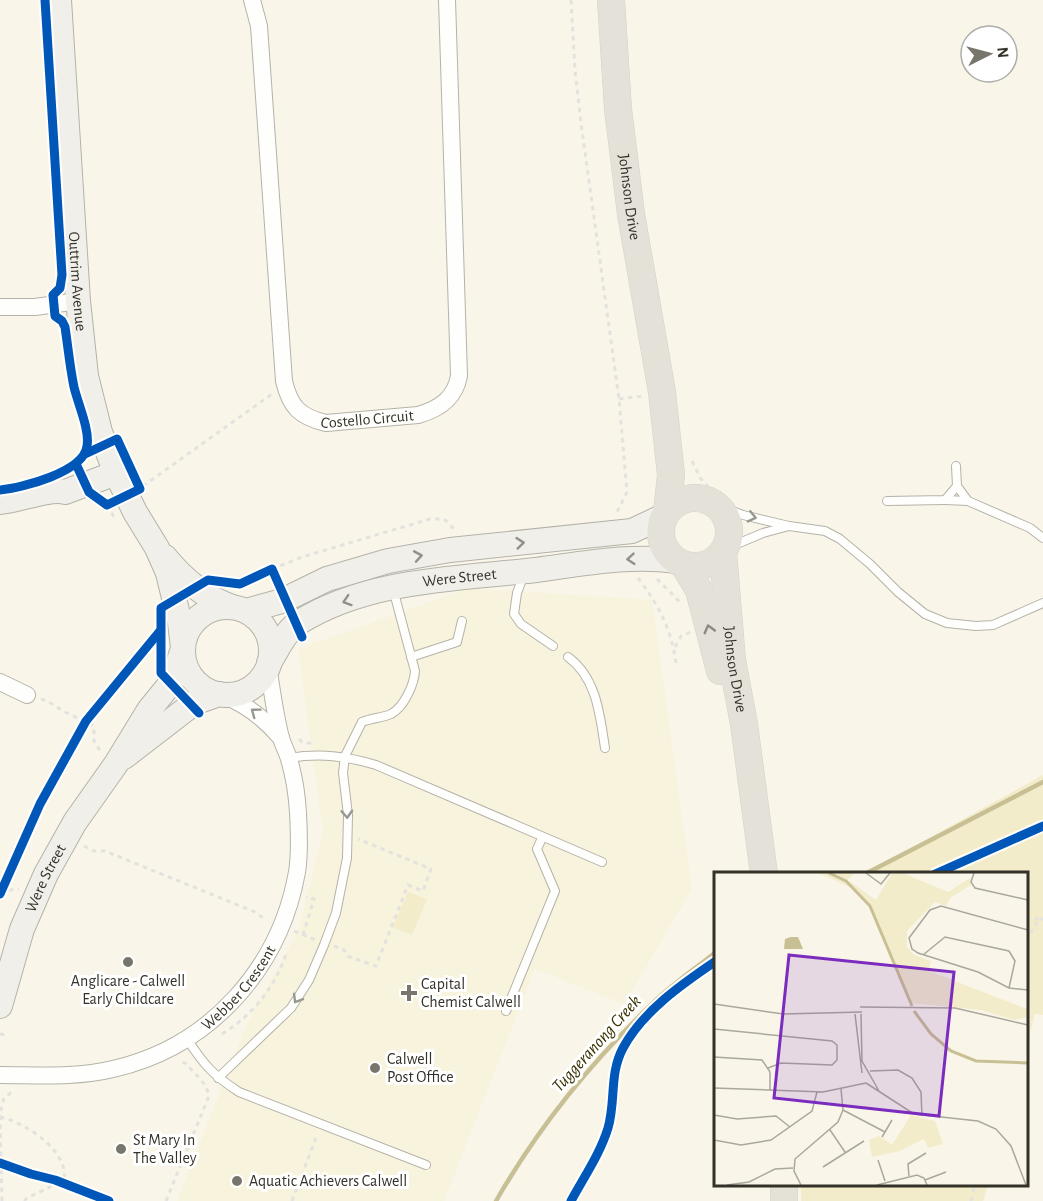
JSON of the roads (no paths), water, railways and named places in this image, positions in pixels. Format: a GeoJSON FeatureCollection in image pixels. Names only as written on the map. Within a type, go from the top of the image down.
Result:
{"type":"FeatureCollection","features":[{"type":"Feature","properties":{"kind":"main road","name":"Johnson Drive"},"geometry":{"type":"LineString","coordinates":[[611,0],[618,109],[653,394],[671,475],[667,514]]}},
{"type":"Feature","properties":{"kind":"main road","name":"Johnson Drive"},"geometry":{"type":"LineString","coordinates":[[653,394],[690,477],[714,504]]}},
{"type":"Feature","properties":{"kind":"main road"},"geometry":{"type":"LineString","coordinates":[[702,499],[714,504],[723,513],[729,529],[729,537],[724,550],[717,559],[701,566],[680,563],[664,546],[661,537],[667,514],[684,500],[702,499]]}},
{"type":"Feature","properties":{"kind":"main road","name":"Johnson Drive"},"geometry":{"type":"LineString","coordinates":[[724,550],[730,643],[764,870]]}},
{"type":"Feature","properties":{"kind":"main road","name":"Johnson Drive"},"geometry":{"type":"LineString","coordinates":[[680,563],[699,590],[752,787]]}},
{"type":"Feature","properties":{"kind":"street","name":"Outtrim Avenue"},"geometry":{"type":"LineString","coordinates":[[59,0],[78,301],[86,376],[100,432],[123,484],[168,573],[180,622],[183,648]]}},
{"type":"Feature","properties":{"kind":"street","name":"Costello Circuit"},"geometry":{"type":"LineString","coordinates":[[252,0],[259,26],[285,387],[287,395],[300,412],[312,420],[326,423],[418,415],[433,411],[446,402],[458,383],[447,0]]}},
{"type":"Feature","properties":{"kind":"street"},"geometry":{"type":"LineString","coordinates":[[0,307],[35,307],[78,301]]}},
{"type":"Feature","properties":{"kind":"street"},"geometry":{"type":"LineString","coordinates":[[58,489],[61,481],[123,484]]}},
{"type":"Feature","properties":{"kind":"street"},"geometry":{"type":"LineString","coordinates":[[0,502],[58,489],[65,492],[85,484],[123,484]]}},
{"type":"Feature","properties":{"kind":"street","name":"Were Street"},"geometry":{"type":"LineString","coordinates":[[239,609],[264,608],[327,579],[388,561],[450,550],[632,531],[667,514]]}},
{"type":"Feature","properties":{"kind":"street","name":"Outtrim Avenue"},"geometry":{"type":"LineString","coordinates":[[157,548],[195,588],[213,600],[239,609]]}},
{"type":"Feature","properties":{"kind":"street","name":"Were Street"},"geometry":{"type":"LineString","coordinates":[[269,665],[296,624],[332,606],[393,587],[449,578],[654,557],[680,563]]}},
{"type":"Feature","properties":{"kind":"street"},"geometry":{"type":"LineString","coordinates":[[222,607],[239,609],[259,621],[269,637],[271,647],[269,665],[264,675],[250,688],[241,693],[220,694],[204,688],[190,675],[183,658],[183,648],[189,628],[203,614],[222,607]]}},
{"type":"Feature","properties":{"kind":"street","name":"Were Street"},"geometry":{"type":"LineString","coordinates":[[0,1006],[19,939],[46,874],[108,758],[171,683],[183,648]]}},
{"type":"Feature","properties":{"kind":"street","name":"Webber Crescent"},"geometry":{"type":"LineString","coordinates":[[0,1075],[84,1074],[114,1069],[160,1054],[187,1039],[224,1011],[251,980],[276,941],[289,906],[297,869],[298,813],[289,758],[289,738],[269,665]]}},
{"type":"Feature","properties":{"kind":"street"},"geometry":{"type":"LineString","coordinates":[[0,682],[27,695]]}},
{"type":"Feature","properties":{"kind":"street","name":"Were Street"},"geometry":{"type":"LineString","coordinates":[[108,758],[195,703],[220,694]]}},
{"type":"Feature","properties":{"kind":"street","name":"Webber Crescent"},"geometry":{"type":"LineString","coordinates":[[220,694],[240,702],[289,738]]}},
{"type":"Feature","properties":{"kind":"lane"},"geometry":{"type":"LineString","coordinates":[[956,466],[957,486],[968,501]]}},
{"type":"Feature","properties":{"kind":"lane"},"geometry":{"type":"LineString","coordinates":[[945,500],[957,486]]}},
{"type":"Feature","properties":{"kind":"lane"},"geometry":{"type":"LineString","coordinates":[[886,501],[968,501],[1030,528],[1043,538]]}},
{"type":"Feature","properties":{"kind":"lane"},"geometry":{"type":"LineString","coordinates":[[714,504],[743,515],[789,526],[819,529],[840,539],[898,592],[926,614],[947,623],[993,625],[1043,603]]}},
{"type":"Feature","properties":{"kind":"lane"},"geometry":{"type":"LineString","coordinates":[[724,550],[763,533],[789,526]]}},
{"type":"Feature","properties":{"kind":"lane"},"geometry":{"type":"LineString","coordinates":[[525,571],[517,592],[514,614],[521,624],[553,646]]}},
{"type":"Feature","properties":{"kind":"lane"},"geometry":{"type":"LineString","coordinates":[[218,1078],[291,1008],[309,980],[336,913],[347,858],[348,815],[344,773],[345,756],[362,722],[388,715],[398,709],[413,684],[415,671],[393,587]]}},
{"type":"Feature","properties":{"kind":"lane"},"geometry":{"type":"LineString","coordinates":[[411,657],[457,642],[462,621]]}},
{"type":"Feature","properties":{"kind":"lane"},"geometry":{"type":"LineString","coordinates":[[568,657],[576,663],[592,687],[599,711],[605,748]]}},
{"type":"Feature","properties":{"kind":"lane"},"geometry":{"type":"LineString","coordinates":[[289,758],[306,755],[345,756],[376,765],[602,862]]}},
{"type":"Feature","properties":{"kind":"lane"},"geometry":{"type":"LineString","coordinates":[[506,1011],[555,891],[537,849],[542,837]]}},
{"type":"Feature","properties":{"kind":"lane"},"geometry":{"type":"LineString","coordinates":[[187,1039],[202,1062],[218,1078],[239,1092],[426,1165]]}},
{"type":"Feature","properties":{"kind":"waterway","name":"Tuggeranong Creek"},"geometry":{"type":"LineString","coordinates":[[869,872],[1043,782]]}},
{"type":"Feature","properties":{"kind":"waterway","name":"Tuggeranong Creek"},"geometry":{"type":"LineString","coordinates":[[496,1201],[548,1122],[608,1049],[659,997],[714,954]]}},
{"type":"Feature","properties":{"kind":"place","name":"Anglicare - Calwell Early Childcare"},"geometry":{"type":"Point","coordinates":[128,962]}},
{"type":"Feature","properties":{"kind":"place","name":"Capital Chemist Calwell"},"geometry":{"type":"Point","coordinates":[409,993]}},
{"type":"Feature","properties":{"kind":"place","name":"Calwell Post Office"},"geometry":{"type":"Point","coordinates":[375,1068]}},
{"type":"Feature","properties":{"kind":"place","name":"St Mary In The Valley"},"geometry":{"type":"Point","coordinates":[121,1149]}},
{"type":"Feature","properties":{"kind":"place","name":"Aquatic Achievers Calwell"},"geometry":{"type":"Point","coordinates":[237,1181]}}]}
